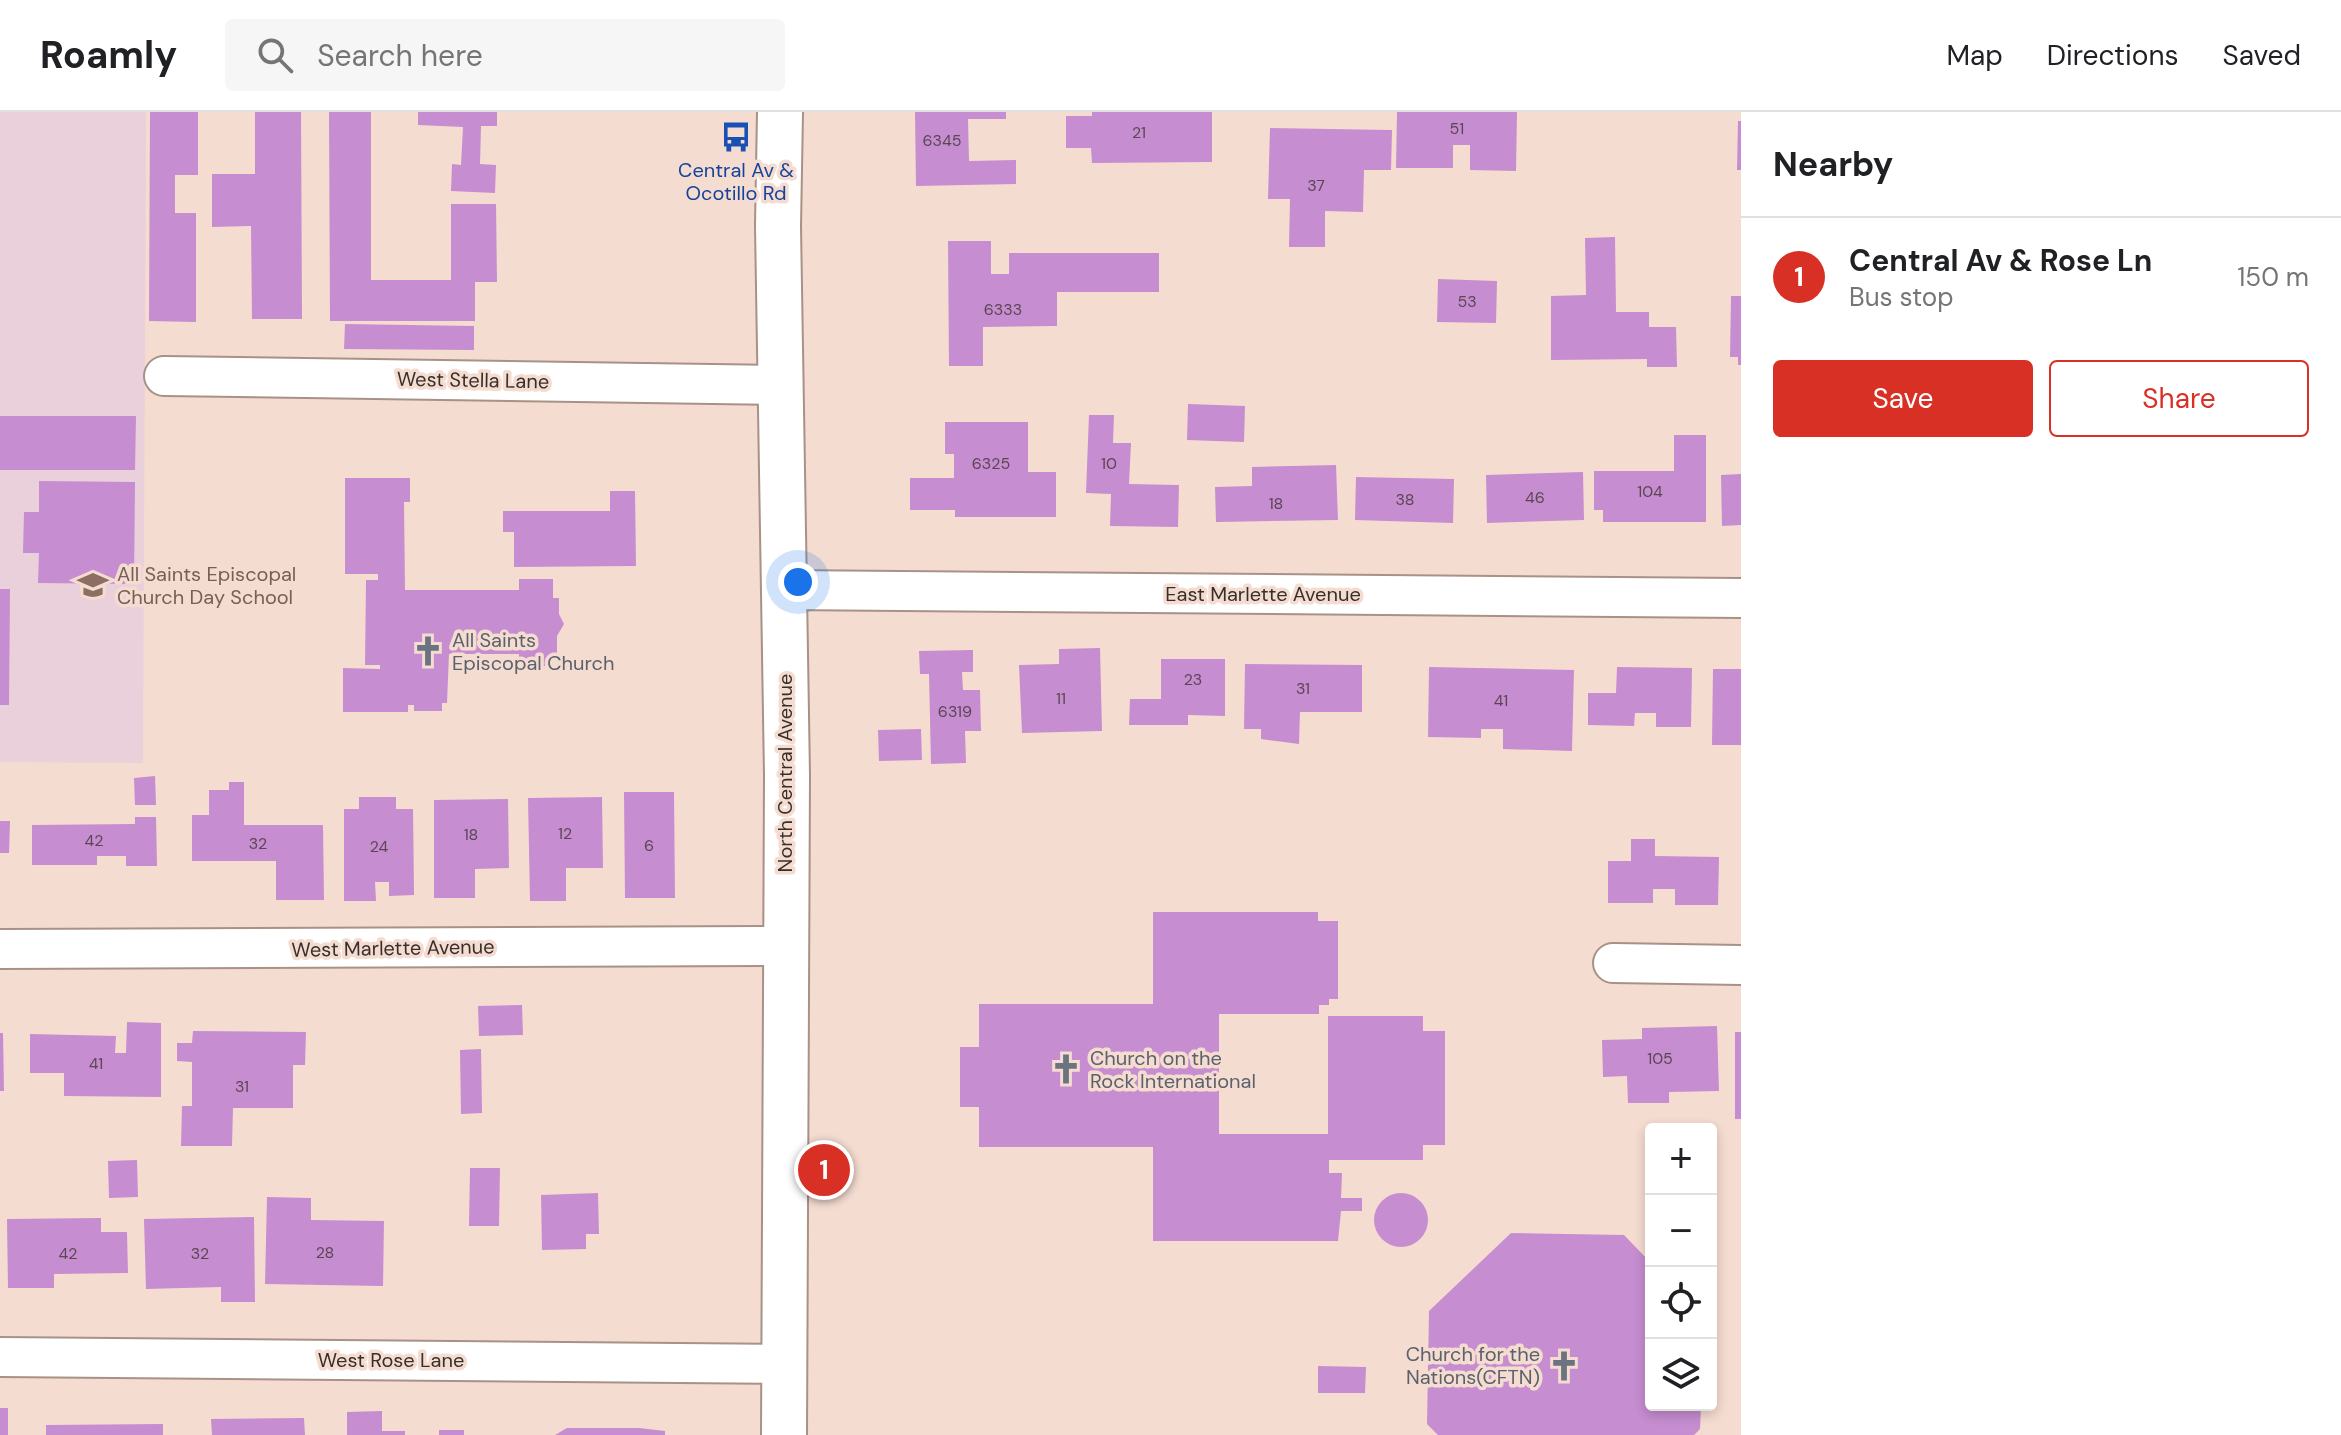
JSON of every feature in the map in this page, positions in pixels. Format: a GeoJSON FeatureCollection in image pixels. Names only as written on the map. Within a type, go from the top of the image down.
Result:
{"type":"FeatureCollection","features":[{"type":"Feature","properties":{"kind":"main road","name":"North Central Avenue"},"geometry":{"type":"LineString","coordinates":[[780,112],[778,226],[785,590],[784,1435]]}},
{"type":"Feature","properties":{"kind":"street","name":"West Stella Lane"},"geometry":{"type":"LineString","coordinates":[[164,376],[782,385]]}},
{"type":"Feature","properties":{"kind":"street","name":"East Marlette Avenue"},"geometry":{"type":"LineString","coordinates":[[785,590],[1741,598]]}},
{"type":"Feature","properties":{"kind":"street","name":"West Marlette Avenue"},"geometry":{"type":"LineString","coordinates":[[0,949],[254,950],[610,944],[786,946]]}},
{"type":"Feature","properties":{"kind":"street"},"geometry":{"type":"LineString","coordinates":[[1613,963],[1741,965]]}},
{"type":"Feature","properties":{"kind":"street","name":"West Rose Lane"},"geometry":{"type":"LineString","coordinates":[[0,1357],[783,1364]]}},
{"type":"Feature","properties":{"kind":"shaded area"},"geometry":{"type":"Polygon","coordinates":[[[0,112],[146,112],[143,763],[0,762],[0,112]]]}},
{"type":"Feature","properties":{"kind":"building"},"geometry":{"type":"Polygon","coordinates":[[[150,112],[198,112],[198,175],[175,175],[175,213],[196,213],[196,322],[149,321],[150,112]]]}},
{"type":"Feature","properties":{"kind":"building"},"geometry":{"type":"Polygon","coordinates":[[[255,112],[301,112],[302,319],[252,319],[251,226],[212,227],[212,174],[255,174],[255,112]]]}},
{"type":"Feature","properties":{"kind":"building"},"geometry":{"type":"Polygon","coordinates":[[[329,112],[371,112],[371,280],[451,280],[451,204],[496,204],[497,282],[475,282],[475,321],[330,321],[329,112]]]}},
{"type":"Feature","properties":{"kind":"building"},"geometry":{"type":"Polygon","coordinates":[[[418,112],[497,112],[497,126],[481,126],[480,164],[496,165],[495,193],[451,191],[452,164],[461,165],[463,127],[418,125],[418,112]]]}},
{"type":"Feature","properties":{"kind":"building"},"geometry":{"type":"Polygon","coordinates":[[[915,112],[1006,112],[1006,119],[968,119],[969,161],[1016,160],[1016,184],[916,186],[915,112]]]}},
{"type":"Feature","properties":{"kind":"building"},"geometry":{"type":"Polygon","coordinates":[[[1092,112],[1212,112],[1212,162],[1092,163],[1091,148],[1066,148],[1066,116],[1092,116],[1092,112]]]}},
{"type":"Feature","properties":{"kind":"building"},"geometry":{"type":"Polygon","coordinates":[[[1397,112],[1517,112],[1516,171],[1470,170],[1470,145],[1453,145],[1453,168],[1396,168],[1397,112]]]}},
{"type":"Feature","properties":{"kind":"building"},"geometry":{"type":"Polygon","coordinates":[[[1738,121],[1741,121],[1741,170],[1737,170],[1738,121]]]}},
{"type":"Feature","properties":{"kind":"building"},"geometry":{"type":"Polygon","coordinates":[[[1270,128],[1392,130],[1391,170],[1364,170],[1363,212],[1325,211],[1325,247],[1289,247],[1290,199],[1268,199],[1270,128]]]}},
{"type":"Feature","properties":{"kind":"building"},"geometry":{"type":"Polygon","coordinates":[[[1615,237],[1616,312],[1649,312],[1649,327],[1676,327],[1677,367],[1647,367],[1647,359],[1551,360],[1551,296],[1586,295],[1585,238],[1615,237]]]}},
{"type":"Feature","properties":{"kind":"building"},"geometry":{"type":"Polygon","coordinates":[[[948,241],[991,241],[991,274],[1009,274],[1009,253],[1159,253],[1159,292],[1057,292],[1057,326],[983,327],[983,366],[949,366],[948,241]]]}},
{"type":"Feature","properties":{"kind":"building"},"geometry":{"type":"Polygon","coordinates":[[[1438,279],[1497,281],[1496,323],[1437,322],[1438,279]]]}},
{"type":"Feature","properties":{"kind":"building"},"geometry":{"type":"Polygon","coordinates":[[[1731,296],[1741,296],[1741,365],[1738,365],[1738,357],[1730,357],[1731,296]]]}},
{"type":"Feature","properties":{"kind":"building"},"geometry":{"type":"Polygon","coordinates":[[[345,324],[474,326],[474,350],[344,349],[345,324]]]}},
{"type":"Feature","properties":{"kind":"building"},"geometry":{"type":"Polygon","coordinates":[[[1188,404],[1245,406],[1244,442],[1187,440],[1188,404]]]}},
{"type":"Feature","properties":{"kind":"building"},"geometry":{"type":"Polygon","coordinates":[[[1089,415],[1114,415],[1113,443],[1131,443],[1129,484],[1179,485],[1178,527],[1110,526],[1111,494],[1086,493],[1089,415]]]}},
{"type":"Feature","properties":{"kind":"building"},"geometry":{"type":"Polygon","coordinates":[[[0,416],[136,416],[135,470],[0,470],[0,416]]]}},
{"type":"Feature","properties":{"kind":"building"},"geometry":{"type":"Polygon","coordinates":[[[945,422],[1028,422],[1028,472],[1056,472],[1056,517],[955,517],[955,510],[910,510],[910,478],[954,478],[954,454],[945,454],[945,422]]]}},
{"type":"Feature","properties":{"kind":"building"},"geometry":{"type":"Polygon","coordinates":[[[1674,435],[1706,435],[1706,522],[1603,522],[1603,510],[1594,510],[1594,471],[1674,471],[1674,435]]]}},
{"type":"Feature","properties":{"kind":"building"},"geometry":{"type":"Polygon","coordinates":[[[1336,465],[1338,520],[1216,522],[1215,487],[1252,486],[1252,467],[1336,465]]]}},
{"type":"Feature","properties":{"kind":"building"},"geometry":{"type":"Polygon","coordinates":[[[1583,472],[1584,520],[1487,523],[1486,475],[1583,472]]]}},
{"type":"Feature","properties":{"kind":"building"},"geometry":{"type":"Polygon","coordinates":[[[1741,474],[1741,525],[1722,526],[1721,475],[1741,474]]]}},
{"type":"Feature","properties":{"kind":"building"},"geometry":{"type":"Polygon","coordinates":[[[1356,477],[1454,479],[1453,523],[1355,520],[1356,477]]]}},
{"type":"Feature","properties":{"kind":"building"},"geometry":{"type":"Polygon","coordinates":[[[345,478],[410,478],[410,502],[404,502],[405,590],[519,590],[519,579],[553,579],[553,598],[559,598],[559,614],[564,624],[557,636],[557,660],[553,660],[553,666],[519,666],[519,654],[449,654],[447,703],[442,703],[442,711],[414,711],[414,705],[408,705],[408,712],[343,712],[343,668],[380,669],[380,665],[365,665],[366,580],[378,580],[378,574],[345,574],[345,478]]]}},
{"type":"Feature","properties":{"kind":"building"},"geometry":{"type":"Polygon","coordinates":[[[39,481],[135,482],[134,584],[38,583],[39,553],[23,553],[24,512],[39,512],[39,481]]]}},
{"type":"Feature","properties":{"kind":"building"},"geometry":{"type":"Polygon","coordinates":[[[610,491],[635,491],[636,566],[514,567],[514,532],[503,532],[503,511],[610,511],[610,491]]]}},
{"type":"Feature","properties":{"kind":"building"},"geometry":{"type":"Polygon","coordinates":[[[0,589],[10,589],[9,705],[0,705],[0,589]]]}},
{"type":"Feature","properties":{"kind":"building"},"geometry":{"type":"Polygon","coordinates":[[[1100,648],[1102,731],[1022,733],[1019,665],[1059,664],[1059,649],[1100,648]]]}},
{"type":"Feature","properties":{"kind":"building"},"geometry":{"type":"Polygon","coordinates":[[[973,650],[973,672],[962,672],[963,690],[980,690],[981,731],[965,731],[966,763],[931,764],[929,674],[920,674],[919,651],[973,650]]]}},
{"type":"Feature","properties":{"kind":"building"},"geometry":{"type":"Polygon","coordinates":[[[1161,659],[1225,659],[1225,716],[1188,715],[1188,725],[1129,725],[1130,699],[1161,699],[1161,659]]]}},
{"type":"Feature","properties":{"kind":"building"},"geometry":{"type":"Polygon","coordinates":[[[1245,664],[1362,665],[1362,712],[1300,712],[1299,744],[1261,739],[1261,729],[1244,729],[1245,664]]]}},
{"type":"Feature","properties":{"kind":"building"},"geometry":{"type":"Polygon","coordinates":[[[1429,667],[1574,670],[1572,751],[1503,749],[1503,729],[1481,729],[1481,738],[1428,737],[1429,667]]]}},
{"type":"Feature","properties":{"kind":"building"},"geometry":{"type":"Polygon","coordinates":[[[1617,667],[1692,668],[1691,727],[1656,727],[1656,713],[1635,713],[1634,726],[1588,725],[1588,693],[1616,693],[1617,667]]]}},
{"type":"Feature","properties":{"kind":"building"},"geometry":{"type":"Polygon","coordinates":[[[1713,669],[1741,669],[1741,745],[1712,745],[1713,669]]]}},
{"type":"Feature","properties":{"kind":"building"},"geometry":{"type":"Polygon","coordinates":[[[921,729],[922,760],[879,761],[878,730],[921,729]]]}},
{"type":"Feature","properties":{"kind":"building"},"geometry":{"type":"Polygon","coordinates":[[[155,776],[156,805],[135,805],[134,778],[155,776]]]}},
{"type":"Feature","properties":{"kind":"building"},"geometry":{"type":"Polygon","coordinates":[[[229,782],[244,782],[244,825],[323,825],[324,900],[276,900],[276,861],[192,861],[192,815],[209,815],[209,790],[229,790],[229,782]]]}},
{"type":"Feature","properties":{"kind":"building"},"geometry":{"type":"Polygon","coordinates":[[[624,792],[674,792],[675,898],[625,898],[624,792]]]}},
{"type":"Feature","properties":{"kind":"building"},"geometry":{"type":"Polygon","coordinates":[[[359,797],[396,797],[396,809],[413,809],[414,895],[389,896],[389,882],[375,882],[376,901],[344,901],[344,809],[359,809],[359,797]]]}},
{"type":"Feature","properties":{"kind":"building"},"geometry":{"type":"Polygon","coordinates":[[[602,797],[603,868],[566,868],[566,901],[530,901],[528,798],[602,797]]]}},
{"type":"Feature","properties":{"kind":"building"},"geometry":{"type":"Polygon","coordinates":[[[508,799],[509,868],[475,869],[475,898],[434,898],[434,800],[508,799]]]}},
{"type":"Feature","properties":{"kind":"building"},"geometry":{"type":"Polygon","coordinates":[[[135,817],[156,817],[157,866],[126,866],[126,856],[97,856],[97,865],[32,865],[32,825],[135,824],[135,817]]]}},
{"type":"Feature","properties":{"kind":"building"},"geometry":{"type":"Polygon","coordinates":[[[0,821],[10,821],[9,853],[0,853],[0,821]]]}},
{"type":"Feature","properties":{"kind":"building"},"geometry":{"type":"Polygon","coordinates":[[[1631,839],[1655,839],[1655,856],[1719,857],[1718,905],[1675,905],[1675,889],[1653,889],[1653,903],[1608,903],[1608,861],[1631,861],[1631,839]]]}},
{"type":"Feature","properties":{"kind":"building"},"geometry":{"type":"Polygon","coordinates":[[[1153,912],[1318,912],[1318,921],[1338,921],[1338,999],[1329,999],[1329,1005],[1319,1005],[1319,1014],[1219,1014],[1219,1134],[1328,1134],[1328,1016],[1423,1016],[1423,1031],[1445,1031],[1445,1145],[1423,1145],[1423,1160],[1329,1160],[1329,1173],[1342,1173],[1341,1198],[1362,1198],[1362,1211],[1341,1211],[1338,1241],[1153,1241],[1153,1147],[979,1147],[979,1107],[960,1107],[960,1047],[979,1047],[979,1004],[1153,1004],[1153,912]]]}},
{"type":"Feature","properties":{"kind":"building"},"geometry":{"type":"Polygon","coordinates":[[[522,1005],[523,1035],[479,1036],[478,1006],[522,1005]]]}},
{"type":"Feature","properties":{"kind":"building"},"geometry":{"type":"Polygon","coordinates":[[[127,1022],[161,1023],[161,1097],[64,1096],[64,1073],[30,1073],[30,1034],[116,1036],[115,1053],[126,1053],[127,1022]]]}},
{"type":"Feature","properties":{"kind":"building"},"geometry":{"type":"Polygon","coordinates":[[[1717,1026],[1719,1091],[1669,1092],[1669,1103],[1628,1103],[1627,1076],[1603,1077],[1602,1040],[1642,1039],[1642,1028],[1717,1026]]]}},
{"type":"Feature","properties":{"kind":"building"},"geometry":{"type":"Polygon","coordinates":[[[193,1031],[306,1032],[305,1065],[293,1065],[293,1108],[233,1108],[232,1146],[181,1146],[182,1106],[192,1106],[192,1062],[177,1061],[177,1043],[192,1043],[193,1031]]]}},
{"type":"Feature","properties":{"kind":"building"},"geometry":{"type":"Polygon","coordinates":[[[1735,1032],[1741,1032],[1741,1119],[1735,1119],[1735,1032]]]}},
{"type":"Feature","properties":{"kind":"building"},"geometry":{"type":"Polygon","coordinates":[[[0,1033],[3,1033],[4,1091],[0,1091],[0,1033]]]}},
{"type":"Feature","properties":{"kind":"building"},"geometry":{"type":"Polygon","coordinates":[[[481,1049],[482,1113],[461,1114],[460,1050],[481,1049]]]}},
{"type":"Feature","properties":{"kind":"building"},"geometry":{"type":"Polygon","coordinates":[[[137,1160],[138,1197],[109,1198],[108,1161],[137,1160]]]}},
{"type":"Feature","properties":{"kind":"building"},"geometry":{"type":"Polygon","coordinates":[[[470,1168],[500,1168],[499,1226],[469,1226],[470,1168]]]}},
{"type":"Feature","properties":{"kind":"building"},"geometry":{"type":"Polygon","coordinates":[[[598,1193],[599,1234],[586,1234],[586,1249],[542,1250],[541,1195],[598,1193]]]}},
{"type":"Feature","properties":{"kind":"building"},"geometry":{"type":"Polygon","coordinates":[[[1401,1193],[1420,1201],[1428,1220],[1420,1239],[1401,1247],[1382,1239],[1374,1220],[1382,1201],[1401,1193]]]}},
{"type":"Feature","properties":{"kind":"building"},"geometry":{"type":"Polygon","coordinates":[[[267,1197],[311,1198],[311,1220],[384,1221],[383,1286],[265,1284],[267,1197]]]}},
{"type":"Feature","properties":{"kind":"building"},"geometry":{"type":"Polygon","coordinates":[[[254,1217],[255,1302],[221,1302],[221,1287],[146,1289],[144,1219],[254,1217]]]}},
{"type":"Feature","properties":{"kind":"building"},"geometry":{"type":"Polygon","coordinates":[[[101,1218],[101,1232],[127,1232],[128,1273],[54,1274],[54,1288],[8,1288],[7,1219],[101,1218]]]}},
{"type":"Feature","properties":{"kind":"building"},"geometry":{"type":"Polygon","coordinates":[[[1511,1233],[1624,1235],[1645,1257],[1645,1411],[1701,1411],[1700,1429],[1694,1435],[1438,1435],[1427,1424],[1429,1311],[1511,1233]]]}},
{"type":"Feature","properties":{"kind":"building"},"geometry":{"type":"Polygon","coordinates":[[[1318,1366],[1366,1367],[1365,1393],[1318,1393],[1318,1366]]]}},
{"type":"Feature","properties":{"kind":"building"},"geometry":{"type":"Polygon","coordinates":[[[0,1408],[8,1408],[8,1435],[0,1435],[0,1408]]]}},
{"type":"Feature","properties":{"kind":"building"},"geometry":{"type":"Polygon","coordinates":[[[382,1411],[382,1431],[405,1431],[405,1435],[347,1435],[347,1412],[382,1411]]]}},
{"type":"Feature","properties":{"kind":"building"},"geometry":{"type":"Polygon","coordinates":[[[304,1418],[305,1435],[212,1435],[211,1419],[304,1418]]]}},
{"type":"Feature","properties":{"kind":"building"},"geometry":{"type":"Polygon","coordinates":[[[163,1424],[163,1435],[46,1435],[46,1425],[163,1424]]]}},
{"type":"Feature","properties":{"kind":"building"},"geometry":{"type":"Polygon","coordinates":[[[567,1428],[639,1428],[665,1431],[665,1435],[555,1435],[567,1428]]]}},
{"type":"Feature","properties":{"kind":"building"},"geometry":{"type":"Polygon","coordinates":[[[439,1430],[464,1430],[464,1435],[439,1435],[439,1430]]]}},
{"type":"Feature","properties":{"kind":"place","name":"Central Av & Ocotillo Rd"},"geometry":{"type":"Point","coordinates":[736,137]}},
{"type":"Feature","properties":{"kind":"place","name":"All Saints Episcopal Church Day School"},"geometry":{"type":"Point","coordinates":[93,585]}},
{"type":"Feature","properties":{"kind":"place","name":"All Saints Episcopal Church"},"geometry":{"type":"Point","coordinates":[428,651]}},
{"type":"Feature","properties":{"kind":"place","name":"Church on the Rock International"},"geometry":{"type":"Point","coordinates":[1066,1069]}},
{"type":"Feature","properties":{"kind":"place","name":"Central Av & Rose Ln"},"geometry":{"type":"Point","coordinates":[824,1170]}},
{"type":"Feature","properties":{"kind":"place","name":"Church for the Nations(CFTN)"},"geometry":{"type":"Point","coordinates":[1564,1366]}}]}
